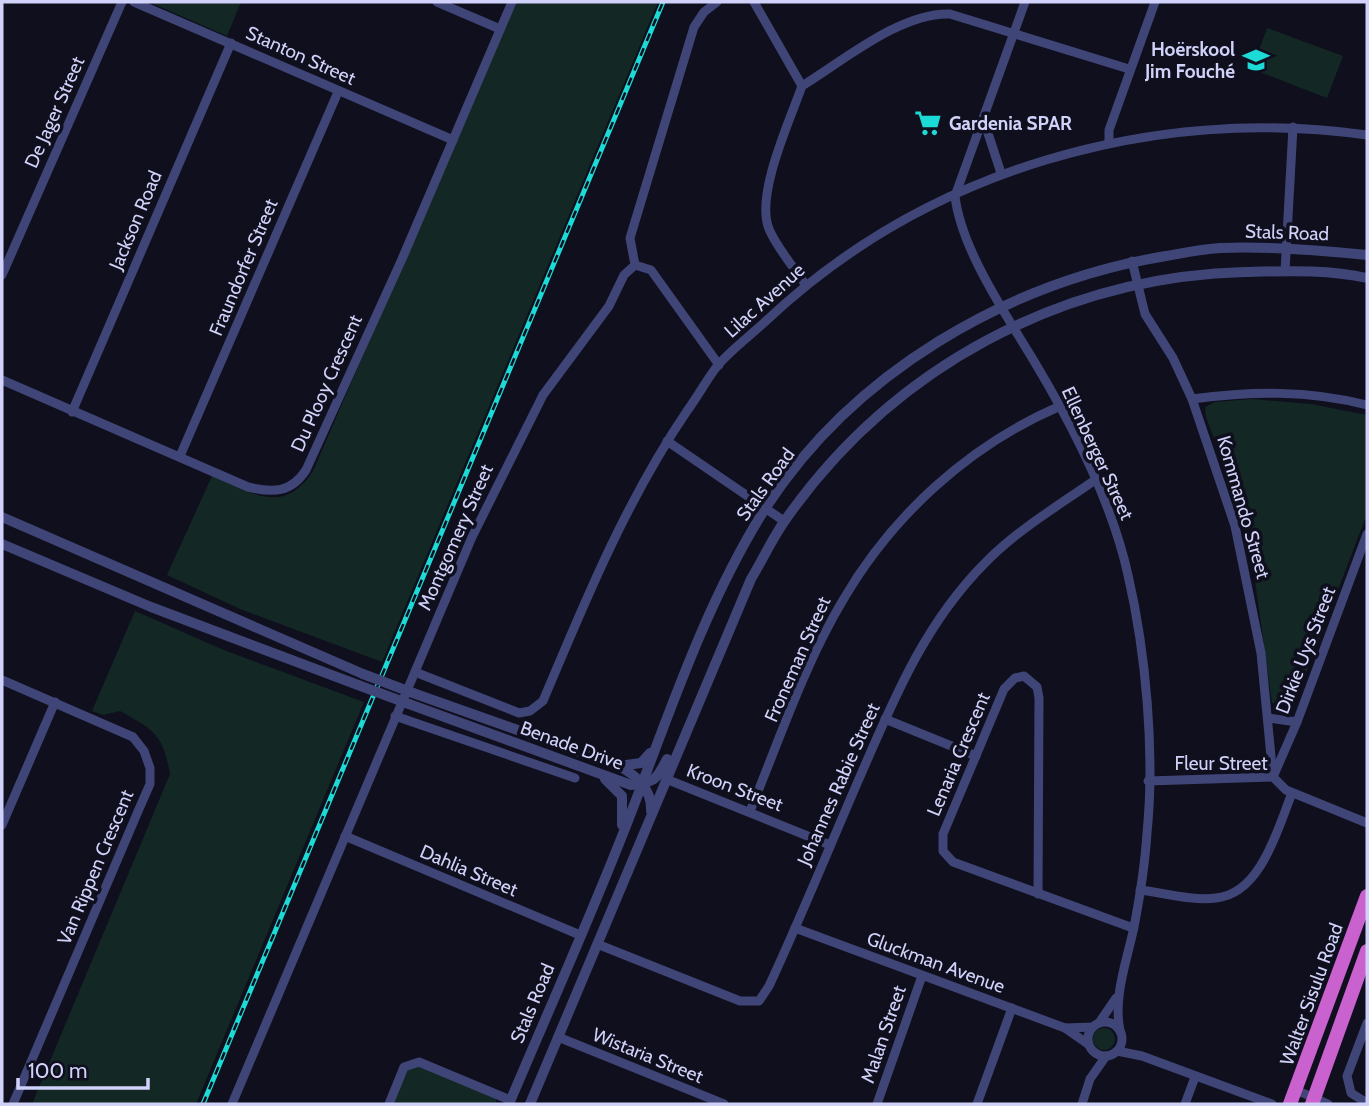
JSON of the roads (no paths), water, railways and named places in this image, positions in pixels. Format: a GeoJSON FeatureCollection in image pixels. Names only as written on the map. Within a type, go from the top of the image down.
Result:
{"type":"FeatureCollection","features":[{"type":"Feature","properties":{"kind":"highway","name":"Walter Sisulu Road"},"geometry":{"type":"LineString","coordinates":[[1290,1104],[1364,915],[1367,896]]}},
{"type":"Feature","properties":{"kind":"highway","name":"Walter Sisulu Road"},"geometry":{"type":"LineString","coordinates":[[1313,1101],[1367,951]]}},
{"type":"Feature","properties":{"kind":"highway"},"geometry":{"type":"LineString","coordinates":[[1320,1025],[1338,1032]]}},
{"type":"Feature","properties":{"kind":"street","name":"De Jager Street"},"geometry":{"type":"LineString","coordinates":[[2,275],[121,2]]}},
{"type":"Feature","properties":{"kind":"street","name":"Stanton Street"},"geometry":{"type":"LineString","coordinates":[[134,2],[453,140]]}},
{"type":"Feature","properties":{"kind":"street"},"geometry":{"type":"LineString","coordinates":[[437,2],[500,29]]}},
{"type":"Feature","properties":{"kind":"street","name":"Du Plooy Crescent"},"geometry":{"type":"LineString","coordinates":[[2,380],[261,490],[284,490],[299,480],[453,140],[512,2]]}},
{"type":"Feature","properties":{"kind":"street"},"geometry":{"type":"LineString","coordinates":[[717,2],[704,12],[694,27],[629,238],[635,265],[651,270],[719,365]]}},
{"type":"Feature","properties":{"kind":"street"},"geometry":{"type":"LineString","coordinates":[[754,2],[802,86]]}},
{"type":"Feature","properties":{"kind":"street"},"geometry":{"type":"LineString","coordinates":[[955,196],[1025,2]]}},
{"type":"Feature","properties":{"kind":"street"},"geometry":{"type":"LineString","coordinates":[[1109,142],[1109,130],[1154,2]]}},
{"type":"Feature","properties":{"kind":"street"},"geometry":{"type":"LineString","coordinates":[[805,284],[775,241],[768,226],[766,207],[768,187],[802,86],[905,23],[926,15],[950,13],[1129,69]]}},
{"type":"Feature","properties":{"kind":"street","name":"Jackson Road"},"geometry":{"type":"LineString","coordinates":[[72,412],[231,43]]}},
{"type":"Feature","properties":{"kind":"street","name":"Fraundorfer Street"},"geometry":{"type":"LineString","coordinates":[[180,456],[338,92]]}},
{"type":"Feature","properties":{"kind":"street"},"geometry":{"type":"LineString","coordinates":[[983,117],[1001,173]]}},
{"type":"Feature","properties":{"kind":"street"},"geometry":{"type":"LineString","coordinates":[[1285,271],[1293,127]]}},
{"type":"Feature","properties":{"kind":"street","name":"Lilac Avenue"},"geometry":{"type":"LineString","coordinates":[[415,672],[519,713],[530,711],[543,701],[633,499],[667,441],[719,365],[805,284],[892,226],[1001,173],[1109,142],[1207,129],[1293,127],[1367,135]]}},
{"type":"Feature","properties":{"kind":"street","name":"Ellenberger Street"},"geometry":{"type":"LineString","coordinates":[[955,196],[958,218],[1000,307],[1058,407],[1096,480],[1118,538],[1136,614],[1144,674],[1148,831],[1140,890],[1118,994],[1117,1016],[1121,1034]]}},
{"type":"Feature","properties":{"kind":"street","name":"Stals Road"},"geometry":{"type":"LineString","coordinates":[[510,1102],[617,848],[718,595],[766,508],[813,448],[882,383],[925,349],[1000,307],[1070,280],[1132,261],[1216,248],[1287,248],[1367,254]]}},
{"type":"Feature","properties":{"kind":"street","name":"Kommando Street"},"geometry":{"type":"LineString","coordinates":[[1132,261],[1145,314],[1173,358],[1192,399],[1235,526],[1250,588],[1268,718],[1273,777]]}},
{"type":"Feature","properties":{"kind":"street","name":"Montgomery Street"},"geometry":{"type":"LineString","coordinates":[[232,1104],[472,537],[543,396],[609,306],[624,275],[635,265]]}},
{"type":"Feature","properties":{"kind":"street","name":"Stals Road"},"geometry":{"type":"LineString","coordinates":[[533,1099],[751,579],[784,521],[817,478],[883,411],[946,365],[1011,326],[1104,291],[1181,275],[1285,271],[1367,278]]}},
{"type":"Feature","properties":{"kind":"street"},"geometry":{"type":"LineString","coordinates":[[1192,399],[1249,392],[1311,393],[1367,405]]}},
{"type":"Feature","properties":{"kind":"street","name":"Froneman Street"},"geometry":{"type":"LineString","coordinates":[[750,811],[820,643],[842,602],[884,540],[919,501],[974,454],[1035,417],[1058,407]]}},
{"type":"Feature","properties":{"kind":"street"},"geometry":{"type":"LineString","coordinates":[[667,441],[784,521]]}},
{"type":"Feature","properties":{"kind":"street","name":"Johannes Rabie Street"},"geometry":{"type":"LineString","coordinates":[[597,944],[740,1001],[754,1003],[764,996],[918,650],[970,579],[1007,542],[1096,480]]}},
{"type":"Feature","properties":{"kind":"street","name":"Benade Drive"},"geometry":{"type":"LineString","coordinates":[[2,517],[136,575],[361,680]]}},
{"type":"Feature","properties":{"kind":"street"},"geometry":{"type":"LineString","coordinates":[[23,553],[33,531]]}},
{"type":"Feature","properties":{"kind":"street","name":"Dirkie Uys Street"},"geometry":{"type":"LineString","coordinates":[[1273,777],[1297,722],[1367,534]]}},
{"type":"Feature","properties":{"kind":"street","name":"Benade Drive"},"geometry":{"type":"LineString","coordinates":[[2,544],[128,597],[411,699],[619,766],[636,776],[641,783],[631,785],[578,773],[411,699]]}},
{"type":"Feature","properties":{"kind":"street"},"geometry":{"type":"LineString","coordinates":[[128,597],[136,575]]}},
{"type":"Feature","properties":{"kind":"street","name":"Lenaria Crescent"},"geometry":{"type":"LineString","coordinates":[[1038,894],[1039,698],[1032,680],[1024,676],[1015,678],[1003,689],[943,834],[943,851],[953,862],[1038,894],[1133,928]]}},
{"type":"Feature","properties":{"kind":"street","name":"Van Rippen Crescent"},"geometry":{"type":"LineString","coordinates":[[2,680],[133,737],[147,758],[150,784],[13,1104]]}},
{"type":"Feature","properties":{"kind":"street"},"geometry":{"type":"LineString","coordinates":[[650,819],[651,802],[641,783],[649,783],[657,778],[698,701]]}},
{"type":"Feature","properties":{"kind":"street"},"geometry":{"type":"LineString","coordinates":[[2,825],[55,702]]}},
{"type":"Feature","properties":{"kind":"street"},"geometry":{"type":"LineString","coordinates":[[395,716],[604,779],[622,796],[624,819],[617,848]]}},
{"type":"Feature","properties":{"kind":"street"},"geometry":{"type":"LineString","coordinates":[[1268,718],[1297,722]]}},
{"type":"Feature","properties":{"kind":"street"},"geometry":{"type":"LineString","coordinates":[[885,719],[976,756]]}},
{"type":"Feature","properties":{"kind":"street"},"geometry":{"type":"LineString","coordinates":[[619,766],[640,763],[648,757],[660,736]]}},
{"type":"Feature","properties":{"kind":"street","name":"Fleur Street"},"geometry":{"type":"LineString","coordinates":[[1148,781],[1273,777],[1293,793],[1367,823]]}},
{"type":"Feature","properties":{"kind":"street","name":"Kroon Street"},"geometry":{"type":"LineString","coordinates":[[666,779],[830,845]]}},
{"type":"Feature","properties":{"kind":"street"},"geometry":{"type":"LineString","coordinates":[[1140,890],[1216,898],[1240,888],[1250,880],[1266,854],[1293,793]]}},
{"type":"Feature","properties":{"kind":"street","name":"Dahlia Street"},"geometry":{"type":"LineString","coordinates":[[345,836],[580,935]]}},
{"type":"Feature","properties":{"kind":"street"},"geometry":{"type":"LineString","coordinates":[[586,922],[604,928]]}},
{"type":"Feature","properties":{"kind":"street","name":"Gluckman Avenue"},"geometry":{"type":"LineString","coordinates":[[795,928],[1065,1028],[1090,1047]]}},
{"type":"Feature","properties":{"kind":"street"},"geometry":{"type":"LineString","coordinates":[[574,950],[591,958]]}},
{"type":"Feature","properties":{"kind":"street","name":"Malan Street"},"geometry":{"type":"LineString","coordinates":[[877,1104],[922,976]]}},
{"type":"Feature","properties":{"kind":"street","name":"Ellenberger Street"},"geometry":{"type":"LineString","coordinates":[[1096,1025],[1118,994]]}},
{"type":"Feature","properties":{"kind":"street"},"geometry":{"type":"LineString","coordinates":[[977,1104],[1012,1008]]}},
{"type":"Feature","properties":{"kind":"street"},"geometry":{"type":"LineString","coordinates":[[545,1018],[563,1025]]}},
{"type":"Feature","properties":{"kind":"street"},"geometry":{"type":"LineString","coordinates":[[1090,1079],[1090,1047],[1096,1025],[1111,1023],[1142,1056]]}},
{"type":"Feature","properties":{"kind":"street"},"geometry":{"type":"LineString","coordinates":[[1367,1023],[1347,1076],[1351,1093],[1367,1102]]}},
{"type":"Feature","properties":{"kind":"street","name":"Gluckman Avenue"},"geometry":{"type":"LineString","coordinates":[[1065,1028],[1096,1025]]}},
{"type":"Feature","properties":{"kind":"street"},"geometry":{"type":"LineString","coordinates":[[1117,1052],[1121,1034]]}},
{"type":"Feature","properties":{"kind":"street","name":"Wistaria Street"},"geometry":{"type":"LineString","coordinates":[[558,1037],[724,1104]]}},
{"type":"Feature","properties":{"kind":"street"},"geometry":{"type":"LineString","coordinates":[[534,1045],[552,1052]]}},
{"type":"Feature","properties":{"kind":"street"},"geometry":{"type":"LineString","coordinates":[[1090,1047],[1106,1056]]}},
{"type":"Feature","properties":{"kind":"street"},"geometry":{"type":"LineString","coordinates":[[1082,1104],[1090,1079],[1106,1056],[1117,1052],[1142,1056],[1272,1104]]}},
{"type":"Feature","properties":{"kind":"street"},"geometry":{"type":"LineString","coordinates":[[389,1104],[404,1067],[419,1062],[510,1102]]}},
{"type":"Feature","properties":{"kind":"street"},"geometry":{"type":"LineString","coordinates":[[1185,1104],[1195,1077]]}},
{"type":"Feature","properties":{"kind":"street"},"geometry":{"type":"LineString","coordinates":[[516,1088],[533,1099]]}},
{"type":"Feature","properties":{"kind":"street"},"geometry":{"type":"LineString","coordinates":[[1296,1090],[1313,1101],[1328,1104]]}},
{"type":"Feature","properties":{"kind":"railway"},"geometry":{"type":"LineString","coordinates":[[203,1104],[663,2]]}},
{"type":"Feature","properties":{"kind":"place","name":"Hoërskool Jim Fouché"},"geometry":{"type":"Point","coordinates":[1256,60]}},
{"type":"Feature","properties":{"kind":"place","name":"Gardenia SPAR"},"geometry":{"type":"Point","coordinates":[928,123]}}]}
